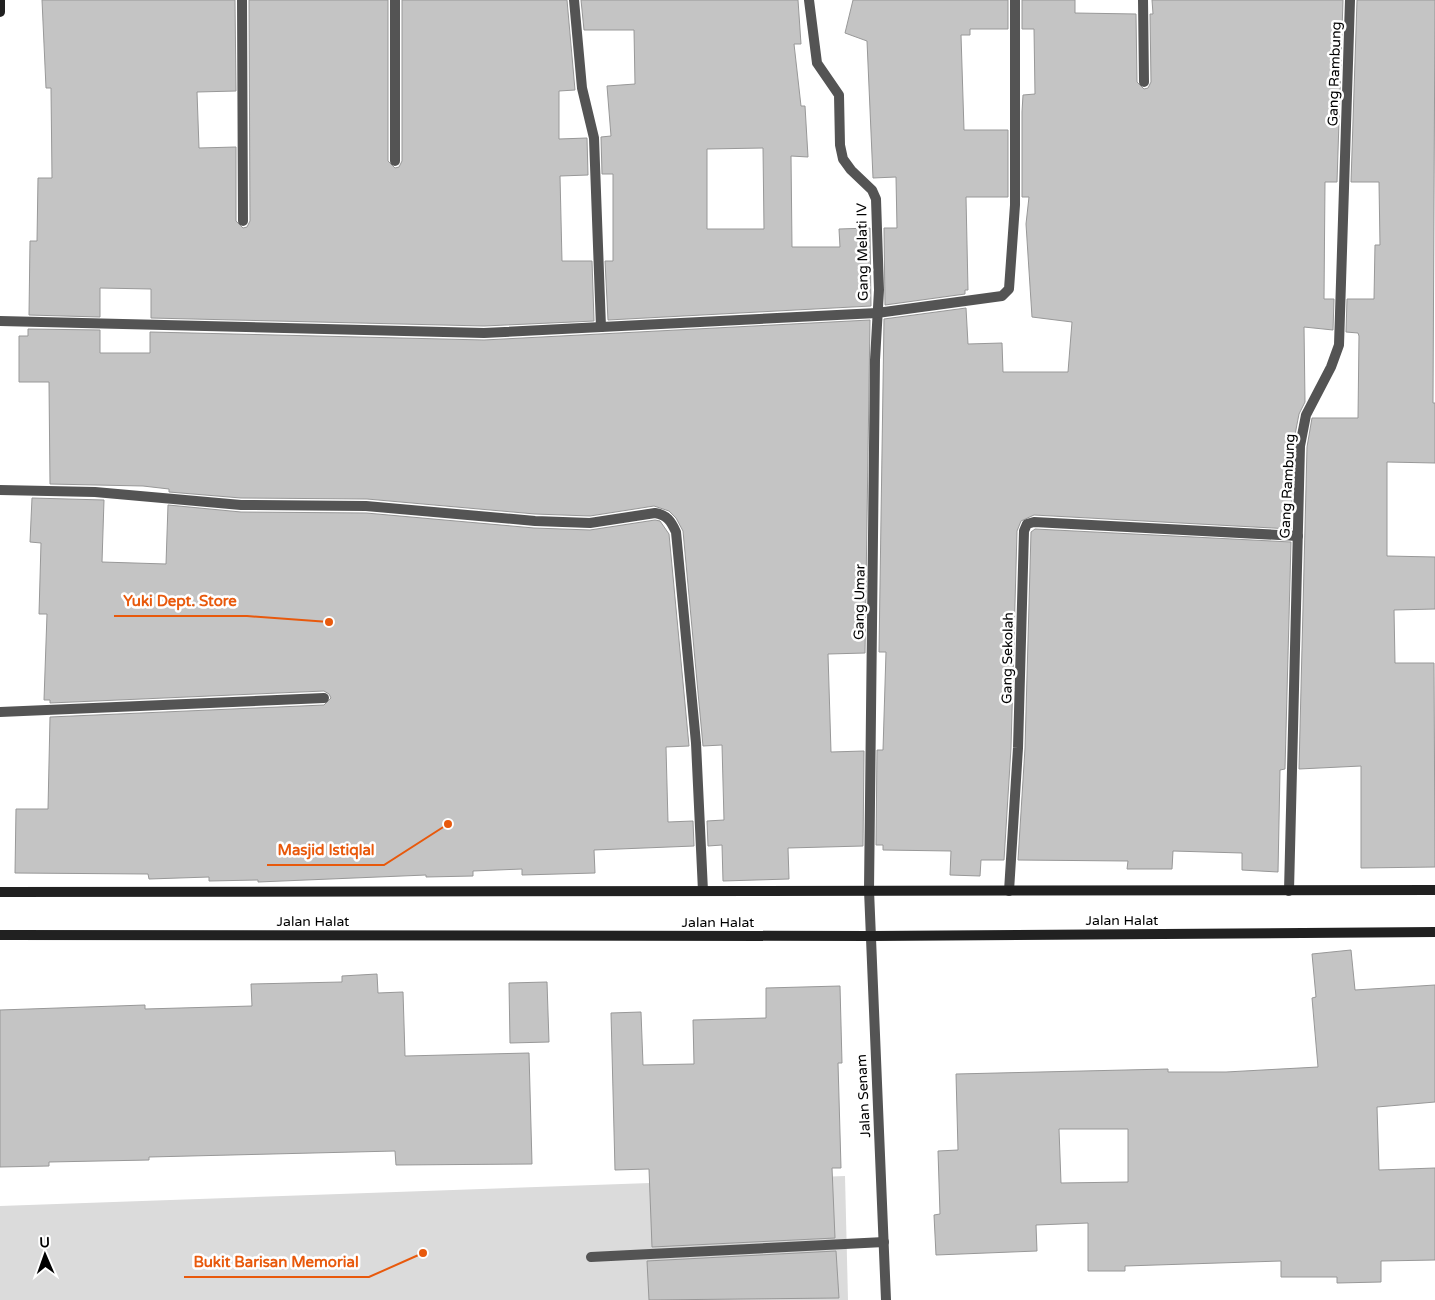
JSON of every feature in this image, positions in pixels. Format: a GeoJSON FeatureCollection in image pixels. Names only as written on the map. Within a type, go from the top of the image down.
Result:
{"type":"FeatureCollection","features":[{"type":"Feature","properties":{"kind":"main road"},"geometry":{"type":"LineString","coordinates":[[0,0],[0,12]]}},
{"type":"Feature","properties":{"kind":"main road","name":"Jalan Halat"},"geometry":{"type":"LineString","coordinates":[[0,892],[1435,890]]}},
{"type":"Feature","properties":{"kind":"main road","name":"Jalan Halat"},"geometry":{"type":"LineString","coordinates":[[0,935],[871,936],[1435,932]]}},
{"type":"Feature","properties":{"kind":"street"},"geometry":{"type":"LineString","coordinates":[[242,0],[243,221]]}},
{"type":"Feature","properties":{"kind":"street"},"geometry":{"type":"LineString","coordinates":[[395,161],[396,0]]}},
{"type":"Feature","properties":{"kind":"street"},"geometry":{"type":"LineString","coordinates":[[574,0],[582,88],[594,133],[601,327]]}},
{"type":"Feature","properties":{"kind":"street","name":"Gang Melati IV"},"geometry":{"type":"LineString","coordinates":[[809,0],[817,63],[839,95],[840,145],[843,159],[851,170],[872,190],[876,199],[877,313]]}},
{"type":"Feature","properties":{"kind":"street"},"geometry":{"type":"LineString","coordinates":[[0,321],[484,333],[877,313],[1002,296],[1009,289],[1014,205],[1015,0]]}},
{"type":"Feature","properties":{"kind":"street"},"geometry":{"type":"LineString","coordinates":[[1143,0],[1144,82]]}},
{"type":"Feature","properties":{"kind":"street","name":"Gang Rambung"},"geometry":{"type":"LineString","coordinates":[[1289,891],[1300,446],[1306,415],[1331,366],[1339,345],[1350,0]]}},
{"type":"Feature","properties":{"kind":"street","name":"Gang Umar"},"geometry":{"type":"LineString","coordinates":[[869,890],[877,313]]}},
{"type":"Feature","properties":{"kind":"street"},"geometry":{"type":"LineString","coordinates":[[0,490],[96,492],[241,504],[366,506],[590,523],[655,513],[665,514],[672,522],[676,532],[696,743],[702,890]]}},
{"type":"Feature","properties":{"kind":"street","name":"Gang Sekolah"},"geometry":{"type":"LineString","coordinates":[[1009,891],[1018,748],[1024,531],[1027,524],[1034,522],[1123,525],[1298,536]]}},
{"type":"Feature","properties":{"kind":"street"},"geometry":{"type":"LineString","coordinates":[[0,712],[324,698]]}},
{"type":"Feature","properties":{"kind":"street","name":"Jalan Senam"},"geometry":{"type":"LineString","coordinates":[[869,890],[886,1300]]}},
{"type":"Feature","properties":{"kind":"street"},"geometry":{"type":"LineString","coordinates":[[591,1257],[884,1242]]}},
{"type":"Feature","properties":{"kind":"shaded area"},"geometry":{"type":"Polygon","coordinates":[[[845,1176],[848,1300],[0,1300],[0,1206],[845,1176]]]}},
{"type":"Feature","properties":{"kind":"building"},"geometry":{"type":"Polygon","coordinates":[[[42,0],[235,0],[236,91],[197,92],[199,148],[236,147],[236,221],[243,228],[247,227],[250,221],[249,0],[388,0],[388,161],[395,168],[399,167],[402,161],[402,0],[567,0],[575,90],[559,91],[559,139],[587,138],[588,175],[560,176],[562,261],[592,261],[594,321],[484,326],[151,318],[151,289],[100,288],[100,317],[29,315],[30,241],[37,241],[38,178],[52,178],[51,88],[46,88],[42,0]]]}},
{"type":"Feature","properties":{"kind":"building"},"geometry":{"type":"Polygon","coordinates":[[[581,0],[798,0],[801,44],[794,44],[801,106],[805,106],[808,157],[791,156],[792,247],[840,247],[839,229],[870,228],[871,306],[608,320],[605,261],[613,261],[613,174],[602,174],[601,137],[611,136],[607,86],[635,84],[634,30],[584,30],[581,0]],[[763,148],[707,149],[707,229],[764,229],[763,148]]]}},
{"type":"Feature","properties":{"kind":"building"},"geometry":{"type":"Polygon","coordinates":[[[853,0],[1008,0],[1008,29],[970,29],[970,35],[961,35],[964,130],[1008,130],[1008,197],[966,197],[968,290],[965,290],[965,294],[885,305],[884,228],[897,228],[896,177],[873,178],[867,41],[845,33],[853,0]]]}},
{"type":"Feature","properties":{"kind":"building"},"geometry":{"type":"Polygon","coordinates":[[[1022,0],[1075,0],[1075,13],[1136,14],[1137,82],[1144,89],[1148,88],[1151,82],[1150,14],[1153,14],[1152,0],[1343,0],[1337,182],[1325,182],[1324,299],[1334,299],[1333,330],[1304,327],[1305,402],[1299,414],[1293,445],[1291,529],[1034,515],[1021,521],[1017,531],[1011,748],[1004,860],[981,860],[980,876],[950,875],[951,851],[883,850],[883,845],[876,845],[877,750],[883,750],[886,652],[879,652],[884,319],[966,308],[968,344],[1002,343],[1003,372],[1068,372],[1072,322],[1032,317],[1026,224],[1029,197],[1022,197],[1022,112],[1023,95],[1035,94],[1034,29],[1022,29],[1022,0]]]}},
{"type":"Feature","properties":{"kind":"building"},"geometry":{"type":"Polygon","coordinates":[[[1357,0],[1435,0],[1433,403],[1435,403],[1435,463],[1387,462],[1387,556],[1435,557],[1435,609],[1394,610],[1395,663],[1434,663],[1435,867],[1361,868],[1361,766],[1299,769],[1307,447],[1312,418],[1358,418],[1359,336],[1358,333],[1346,332],[1347,299],[1374,299],[1375,245],[1380,245],[1379,182],[1351,182],[1357,0]]]}},
{"type":"Feature","properties":{"kind":"building"},"geometry":{"type":"Polygon","coordinates":[[[870,320],[865,653],[828,654],[831,752],[864,751],[863,846],[788,848],[789,879],[723,881],[722,845],[708,846],[707,821],[724,820],[722,745],[703,746],[683,531],[676,518],[669,511],[654,506],[590,516],[535,514],[367,499],[241,498],[169,492],[169,489],[143,486],[50,484],[49,382],[19,382],[19,336],[28,336],[28,329],[100,330],[100,353],[150,353],[150,332],[484,340],[870,320]]]}},
{"type":"Feature","properties":{"kind":"building"},"geometry":{"type":"Polygon","coordinates":[[[32,498],[104,500],[102,562],[166,564],[168,505],[241,512],[366,513],[534,528],[590,530],[655,520],[660,521],[669,534],[689,746],[666,747],[668,822],[693,821],[694,846],[594,850],[595,873],[522,875],[522,869],[473,871],[473,876],[426,877],[426,875],[258,882],[258,880],[209,881],[209,877],[149,879],[148,874],[15,873],[16,809],[48,809],[50,717],[324,705],[331,698],[324,691],[50,703],[50,700],[44,700],[47,614],[39,614],[41,543],[30,542],[32,498]]]}},
{"type":"Feature","properties":{"kind":"building"},"geometry":{"type":"Polygon","coordinates":[[[1035,529],[1291,542],[1285,769],[1280,770],[1278,872],[1242,870],[1242,853],[1173,851],[1172,869],[1127,869],[1128,861],[1018,860],[1025,748],[1031,532],[1035,529]]]}},
{"type":"Feature","properties":{"kind":"building"},"geometry":{"type":"Polygon","coordinates":[[[1351,950],[1355,990],[1435,985],[1435,1102],[1377,1107],[1379,1170],[1435,1168],[1435,1260],[1381,1261],[1381,1282],[1337,1283],[1337,1277],[1281,1277],[1281,1261],[1125,1266],[1125,1271],[1088,1271],[1088,1223],[1036,1225],[1037,1251],[936,1255],[934,1215],[940,1214],[938,1151],[958,1150],[956,1074],[1168,1069],[1168,1072],[1226,1072],[1318,1067],[1312,998],[1316,997],[1312,954],[1351,950]],[[1059,1129],[1061,1183],[1128,1182],[1128,1129],[1059,1129]]]}},
{"type":"Feature","properties":{"kind":"building"},"geometry":{"type":"Polygon","coordinates":[[[377,974],[378,993],[403,992],[405,1056],[529,1053],[532,1164],[396,1165],[395,1151],[149,1157],[149,1160],[49,1162],[49,1166],[0,1167],[0,1010],[145,1005],[145,1009],[252,1006],[251,984],[342,982],[342,976],[377,974]]]}},
{"type":"Feature","properties":{"kind":"building"},"geometry":{"type":"Polygon","coordinates":[[[547,982],[549,1042],[510,1043],[509,983],[547,982]]]}},
{"type":"Feature","properties":{"kind":"building"},"geometry":{"type":"Polygon","coordinates":[[[840,986],[842,1063],[838,1063],[841,1168],[832,1168],[835,1238],[652,1247],[649,1169],[615,1170],[611,1013],[641,1012],[643,1065],[694,1064],[693,1020],[766,1018],[766,988],[840,986]]]}},
{"type":"Feature","properties":{"kind":"building"},"geometry":{"type":"Polygon","coordinates":[[[836,1251],[839,1298],[649,1300],[647,1261],[836,1251]]]}},
{"type":"Feature","properties":{"kind":"place","name":"Yuki Dept. Store"},"geometry":{"type":"Point","coordinates":[329,622]}},
{"type":"Feature","properties":{"kind":"place","name":"Masjid Istiqlal"},"geometry":{"type":"Point","coordinates":[448,824]}},
{"type":"Feature","properties":{"kind":"place","name":"Bukit Barisan Memorial"},"geometry":{"type":"Point","coordinates":[423,1253]}}]}
